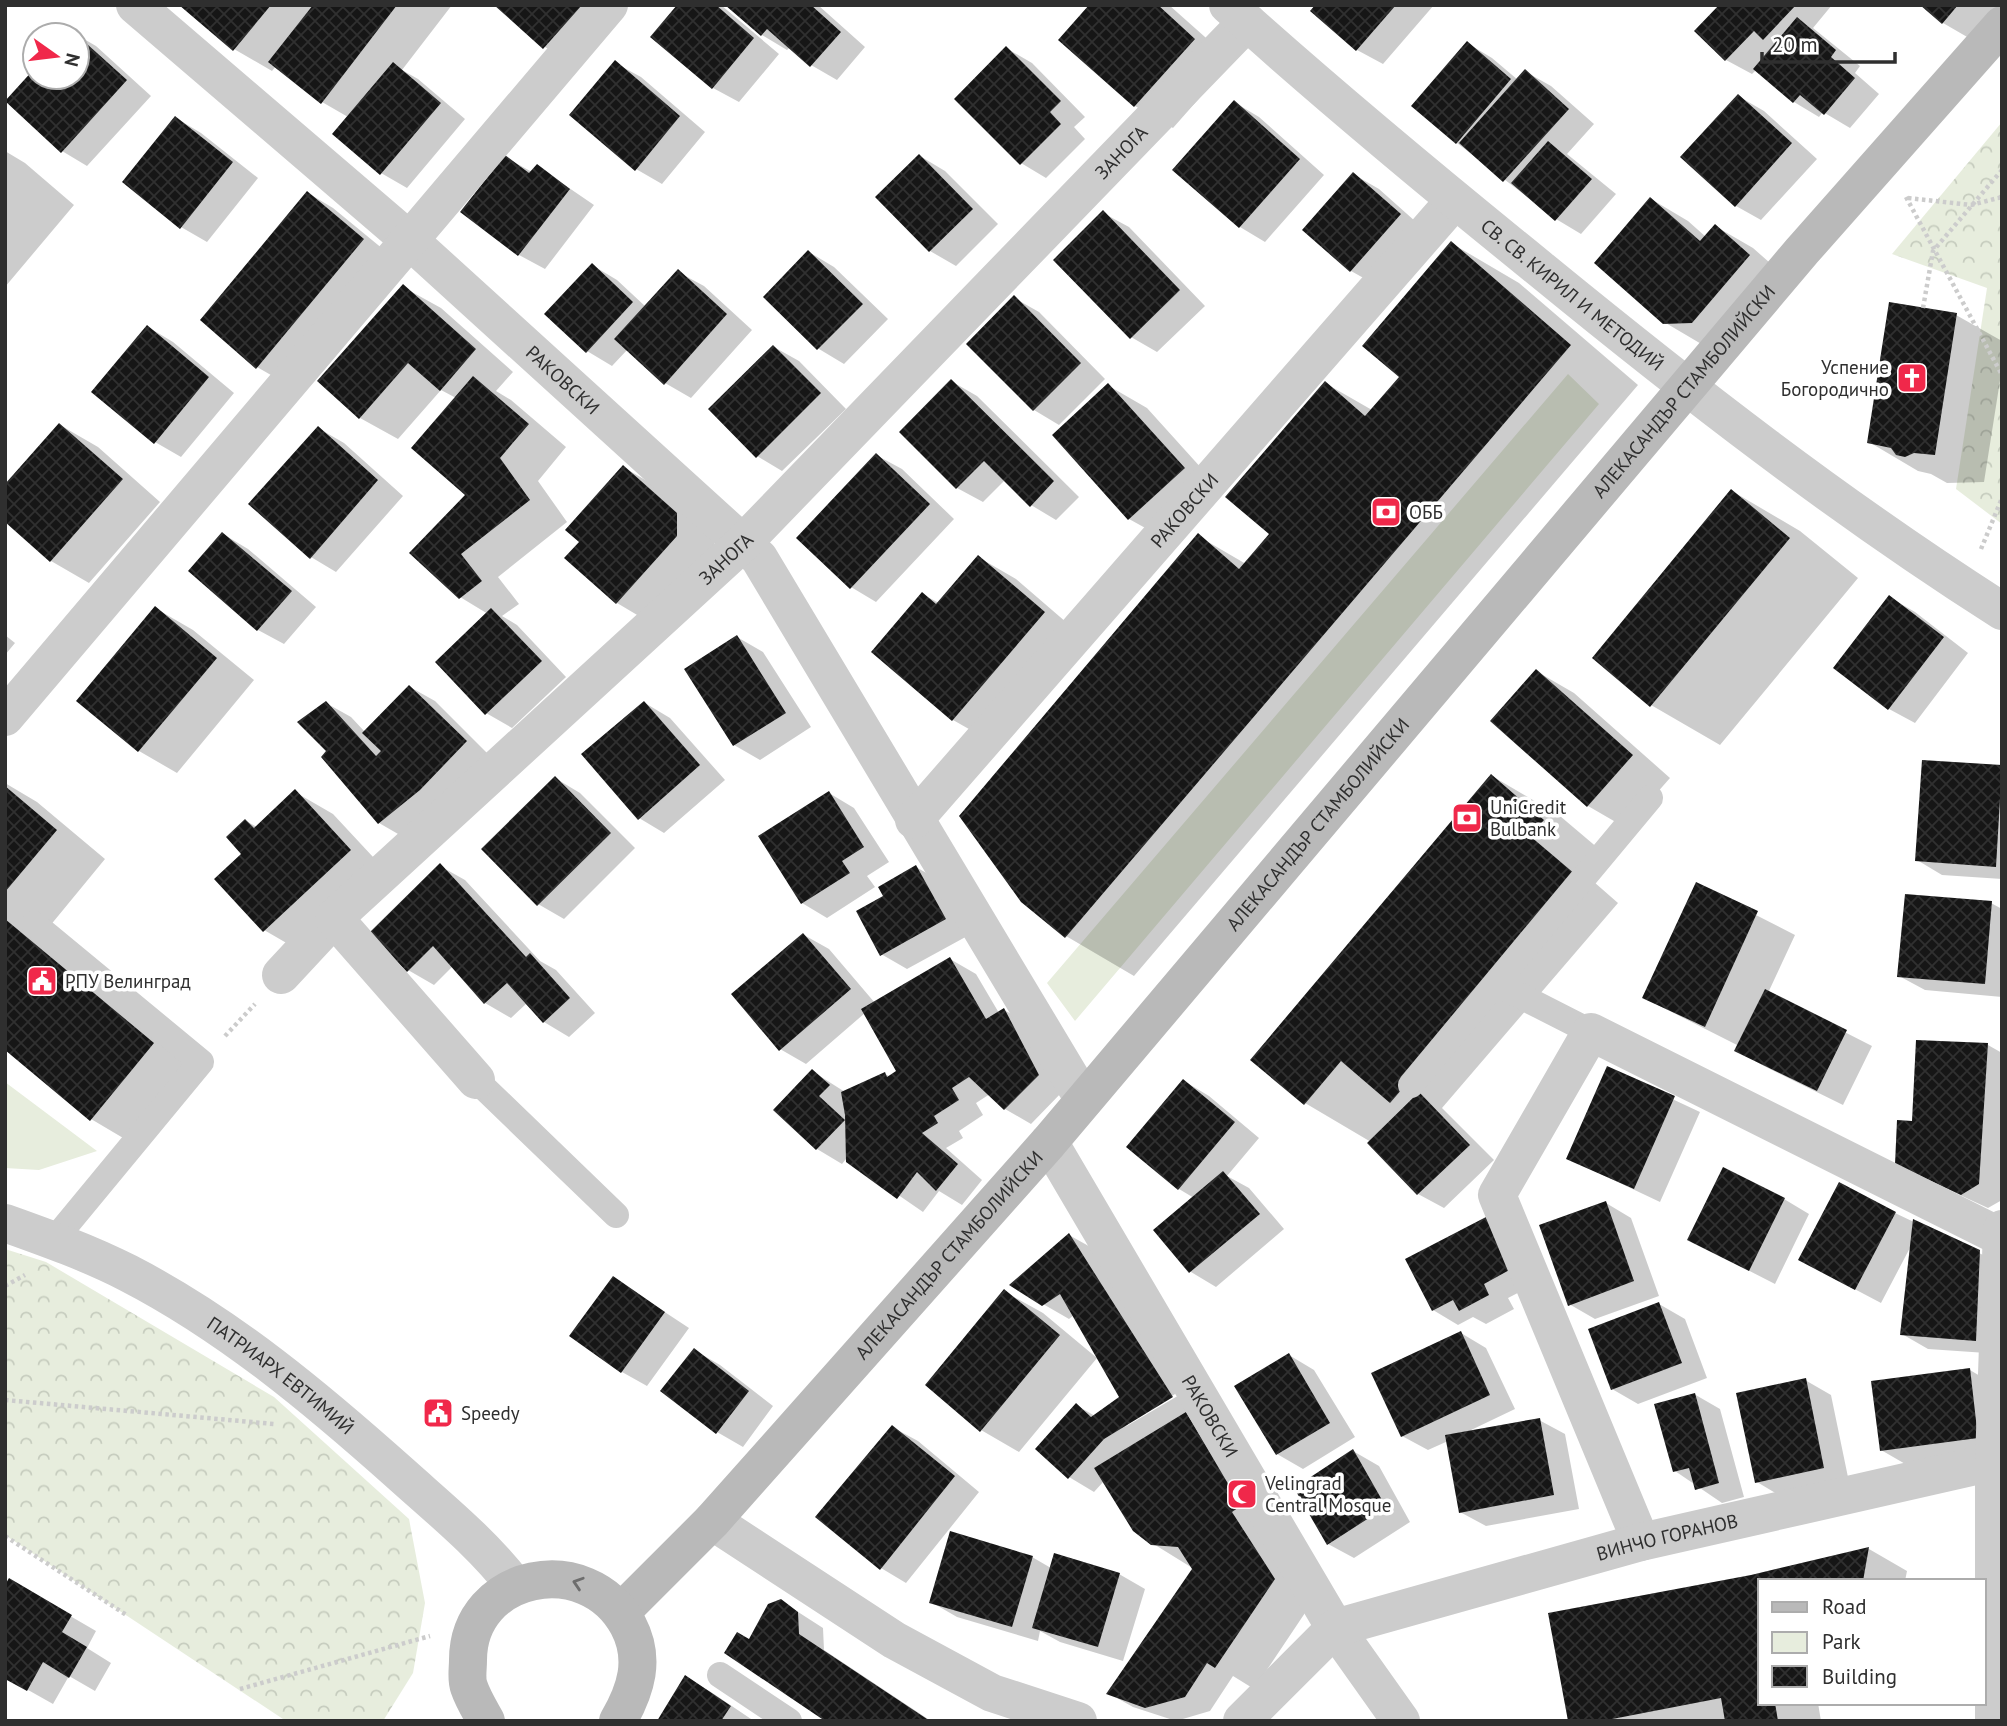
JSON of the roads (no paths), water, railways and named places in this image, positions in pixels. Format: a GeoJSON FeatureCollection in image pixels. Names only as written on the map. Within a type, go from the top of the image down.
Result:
{"type":"FeatureCollection","features":[{"type":"Feature","properties":{"kind":"main road","name":"АЛЕКАСАНДЪР СТАМБОЛИЙСКИ"},"geometry":{"type":"LineString","coordinates":[[621,1612],[712,1521],[1049,1142],[1871,172],[2002,25]]}},
{"type":"Feature","properties":{"kind":"main road"},"geometry":{"type":"LineString","coordinates":[[486,1721],[468,1685],[468,1646],[484,1610],[516,1586],[544,1578],[573,1580],[600,1592],[621,1612],[635,1638],[639,1668],[633,1696],[618,1721]]}},
{"type":"Feature","properties":{"kind":"street","name":"РАКОВСКИ"},"geometry":{"type":"LineString","coordinates":[[135,5],[408,239],[759,558],[1084,1100]]}},
{"type":"Feature","properties":{"kind":"street"},"geometry":{"type":"LineString","coordinates":[[5,717],[609,5]]}},
{"type":"Feature","properties":{"kind":"street","name":"СВ. СВ. КИРИЛ И МЕТОДИЙ"},"geometry":{"type":"LineString","coordinates":[[1238,14],[1455,200],[1688,390],[2002,611]]}},
{"type":"Feature","properties":{"kind":"street","name":"ЗАНОГА"},"geometry":{"type":"LineString","coordinates":[[281,975],[334,918],[743,542],[1238,14]]}},
{"type":"Feature","properties":{"kind":"street","name":"РАКОВСКИ"},"geometry":{"type":"LineString","coordinates":[[914,820],[1455,200]]}},
{"type":"Feature","properties":{"kind":"street"},"geometry":{"type":"LineString","coordinates":[[334,918],[476,1080]]}},
{"type":"Feature","properties":{"kind":"street"},"geometry":{"type":"LineString","coordinates":[[1641,1542],[1497,1195],[1591,1032],[2001,1237]]}},
{"type":"Feature","properties":{"kind":"street","name":"РАКОВСКИ"},"geometry":{"type":"LineString","coordinates":[[1049,1142],[1335,1628],[1401,1721]]}},
{"type":"Feature","properties":{"kind":"street","name":"ПАТРИАРХ ЕВТИМИЙ"},"geometry":{"type":"LineString","coordinates":[[5,1223],[54,1240],[128,1273],[205,1320],[286,1377],[345,1424],[491,1555],[516,1586]]}},
{"type":"Feature","properties":{"kind":"street"},"geometry":{"type":"LineString","coordinates":[[1994,1721],[2002,1229]]}},
{"type":"Feature","properties":{"kind":"street","name":"ВИНЧО ГОРАНОВ"},"geometry":{"type":"LineString","coordinates":[[1335,1628],[1641,1542],[1998,1461]]}},
{"type":"Feature","properties":{"kind":"street"},"geometry":{"type":"LineString","coordinates":[[712,1521],[894,1640],[992,1693],[1078,1721]]}},
{"type":"Feature","properties":{"kind":"street"},"geometry":{"type":"LineString","coordinates":[[1242,1721],[1335,1628]]}},
{"type":"Feature","properties":{"kind":"lane"},"geometry":{"type":"LineString","coordinates":[[1412,1085],[1650,798]]}},
{"type":"Feature","properties":{"kind":"lane"},"geometry":{"type":"LineString","coordinates":[[34,924],[201,1062],[54,1240]]}},
{"type":"Feature","properties":{"kind":"lane"},"geometry":{"type":"LineString","coordinates":[[1497,984],[1591,1032]]}},
{"type":"Feature","properties":{"kind":"lane"},"geometry":{"type":"LineString","coordinates":[[476,1080],[616,1215]]}},
{"type":"Feature","properties":{"kind":"lane"},"geometry":{"type":"LineString","coordinates":[[720,1675],[789,1721]]}},
{"type":"Feature","properties":{"kind":"place","name":"Успение Богородично"},"geometry":{"type":"Point","coordinates":[1912,378]}},
{"type":"Feature","properties":{"kind":"place","name":"ОББ"},"geometry":{"type":"Point","coordinates":[1386,512]}},
{"type":"Feature","properties":{"kind":"place","name":"UniCredit Bulbank"},"geometry":{"type":"Point","coordinates":[1467,818]}},
{"type":"Feature","properties":{"kind":"place","name":"РПУ Велинград"},"geometry":{"type":"Point","coordinates":[42,981]}},
{"type":"Feature","properties":{"kind":"place","name":"Speedy"},"geometry":{"type":"Point","coordinates":[438,1413]}},
{"type":"Feature","properties":{"kind":"place","name":"Velingrad Central Mosque"},"geometry":{"type":"Point","coordinates":[1242,1494]}}]}
